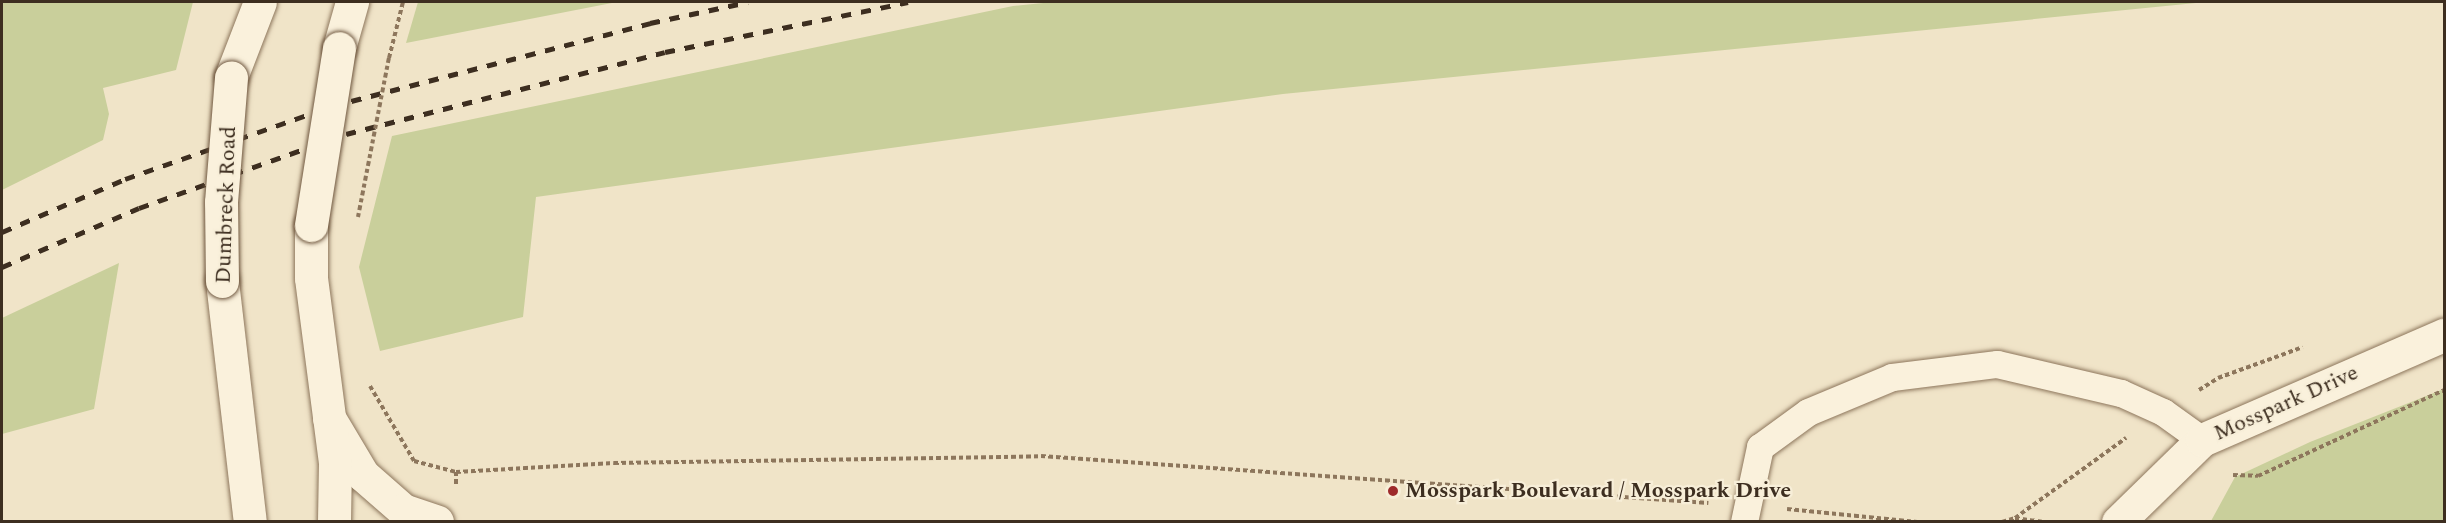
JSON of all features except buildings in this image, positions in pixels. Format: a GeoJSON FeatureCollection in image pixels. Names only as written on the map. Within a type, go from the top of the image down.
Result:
{"type":"FeatureCollection","features":[{"type":"Feature","properties":{"kind":"main road","name":"Dumbreck Road"},"geometry":{"type":"LineString","coordinates":[[250,522],[222,281],[221,202],[231,76],[260,2]]}},
{"type":"Feature","properties":{"kind":"main road"},"geometry":{"type":"LineString","coordinates":[[334,522],[335,463],[311,278],[310,225],[339,48],[352,2]]}},
{"type":"Feature","properties":{"kind":"main road","name":"Mosspark Drive"},"geometry":{"type":"LineString","coordinates":[[2118,522],[2172,472],[2202,440],[2445,335]]}},
{"type":"Feature","properties":{"kind":"main road"},"geometry":{"type":"LineString","coordinates":[[329,418],[363,475],[402,510],[437,522]]}},
{"type":"Feature","properties":{"kind":"lane"},"geometry":{"type":"LineString","coordinates":[[1746,513],[1760,447],[1808,412],[1892,377],[1997,364],[2121,393],[2163,412],[2202,440]]}},
{"type":"Feature","properties":{"kind":"path"},"geometry":{"type":"LineString","coordinates":[[357,223],[389,58],[404,2]]}},
{"type":"Feature","properties":{"kind":"path"},"geometry":{"type":"LineString","coordinates":[[368,375],[370,386],[414,461],[456,472],[614,463],[1041,456],[1746,513],[1917,522]]}},
{"type":"Feature","properties":{"kind":"path"},"geometry":{"type":"LineString","coordinates":[[2172,472],[2258,476],[2445,390]]}},
{"type":"Feature","properties":{"kind":"path"},"geometry":{"type":"LineString","coordinates":[[2014,518],[2044,522]]}},
{"type":"Feature","properties":{"kind":"green space"},"geometry":{"type":"Polygon","coordinates":[[[2,2],[193,2],[176,70],[103,88],[109,114],[103,140],[2,190],[2,2]]]}},
{"type":"Feature","properties":{"kind":"green space"},"geometry":{"type":"Polygon","coordinates":[[[418,2],[617,2],[406,43],[418,2]]]}},
{"type":"Feature","properties":{"kind":"green space"},"geometry":{"type":"Polygon","coordinates":[[[1053,2],[2206,2],[1283,94],[536,197],[523,317],[380,351],[359,267],[392,136],[1013,6],[1053,2]]]}},
{"type":"Feature","properties":{"kind":"green space"},"geometry":{"type":"Polygon","coordinates":[[[119,263],[94,409],[2,434],[2,318],[119,263]]]}},
{"type":"Feature","properties":{"kind":"green space"},"geometry":{"type":"Polygon","coordinates":[[[2444,389],[2444,521],[2211,521],[2235,477],[2310,442],[2444,389]]]}},
{"type":"Feature","properties":{"kind":"railway"},"geometry":{"type":"LineString","coordinates":[[2,232],[125,179],[332,106],[650,23],[748,2]]}},
{"type":"Feature","properties":{"kind":"railway"},"geometry":{"type":"LineString","coordinates":[[2,267],[139,208],[346,134],[665,52],[908,2]]}},
{"type":"Feature","properties":{"kind":"place","name":"Mosspark Boulevard / Mosspark Drive"},"geometry":{"type":"Point","coordinates":[1393,491]}}]}
